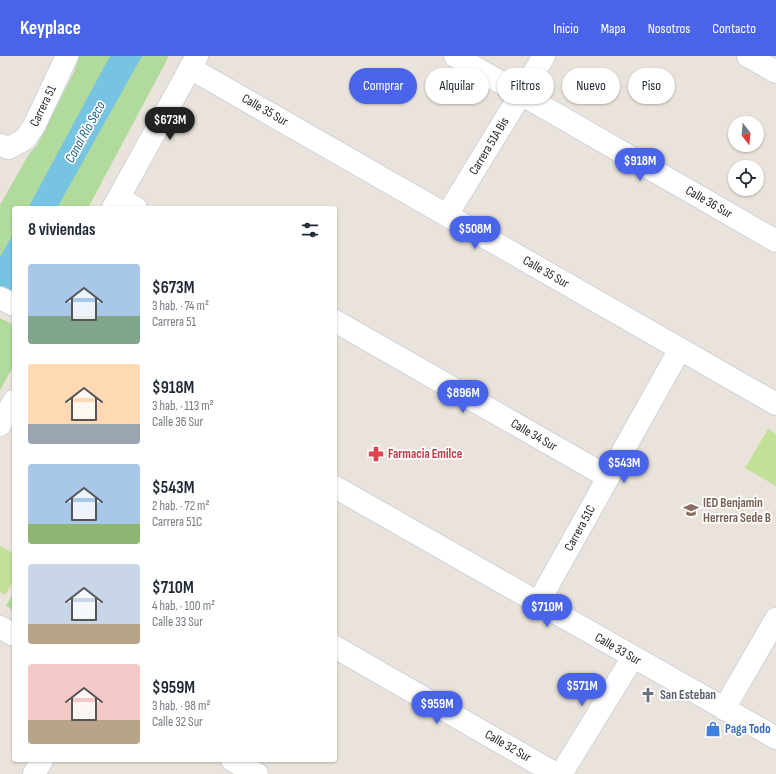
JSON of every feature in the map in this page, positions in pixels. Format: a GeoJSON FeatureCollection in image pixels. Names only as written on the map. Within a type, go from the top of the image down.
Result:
{"type":"FeatureCollection","features":[{"type":"Feature","properties":{"kind":"street","name":"Carrera 51"},"geometry":{"type":"LineString","coordinates":[[4,147],[25,139],[34,126],[67,56]]}},
{"type":"Feature","properties":{"kind":"street","name":"Calle 36 Sur"},"geometry":{"type":"LineString","coordinates":[[455,56],[497,80]]}},
{"type":"Feature","properties":{"kind":"street","name":"Carrera 51A Bis"},"geometry":{"type":"LineString","coordinates":[[537,68],[544,56]]}},
{"type":"Feature","properties":{"kind":"street"},"geometry":{"type":"LineString","coordinates":[[748,56],[776,72]]}},
{"type":"Feature","properties":{"kind":"street"},"geometry":{"type":"LineString","coordinates":[[123,205],[194,62]]}},
{"type":"Feature","properties":{"kind":"street","name":"Calle 35 Sur"},"geometry":{"type":"LineString","coordinates":[[194,62],[447,215],[776,404]]}},
{"type":"Feature","properties":{"kind":"street","name":"Carrera 51A Bis"},"geometry":{"type":"LineString","coordinates":[[447,215],[515,104]]}},
{"type":"Feature","properties":{"kind":"street","name":"Calle 36 Sur"},"geometry":{"type":"LineString","coordinates":[[538,104],[776,240]]}},
{"type":"Feature","properties":{"kind":"street"},"geometry":{"type":"LineString","coordinates":[[0,298],[12,304]]}},
{"type":"Feature","properties":{"kind":"street","name":"Calle 34 Sur"},"geometry":{"type":"LineString","coordinates":[[337,322],[608,477]]}},
{"type":"Feature","properties":{"kind":"street","name":"Carrera 51C"},"geometry":{"type":"LineString","coordinates":[[538,603],[680,349]]}},
{"type":"Feature","properties":{"kind":"street"},"geometry":{"type":"LineString","coordinates":[[0,425],[12,404]]}},
{"type":"Feature","properties":{"kind":"street"},"geometry":{"type":"LineString","coordinates":[[0,429],[12,437]]}},
{"type":"Feature","properties":{"kind":"street","name":"Calle 33 Sur"},"geometry":{"type":"LineString","coordinates":[[337,488],[776,738]]}},
{"type":"Feature","properties":{"kind":"street"},"geometry":{"type":"LineString","coordinates":[[724,709],[776,619]]}},
{"type":"Feature","properties":{"kind":"street"},"geometry":{"type":"LineString","coordinates":[[0,627],[12,634]]}},
{"type":"Feature","properties":{"kind":"street","name":"Calle 32 Sur"},"geometry":{"type":"LineString","coordinates":[[337,648],[556,774]]}},
{"type":"Feature","properties":{"kind":"street"},"geometry":{"type":"LineString","coordinates":[[561,774],[633,657]]}},
{"type":"Feature","properties":{"kind":"street"},"geometry":{"type":"LineString","coordinates":[[34,774],[41,762]]}},
{"type":"Feature","properties":{"kind":"street"},"geometry":{"type":"LineString","coordinates":[[236,762],[257,774]]}},
{"type":"Feature","properties":{"kind":"green space"},"geometry":{"type":"Polygon","coordinates":[[[78,56],[169,56],[89,206],[12,206],[12,286],[0,280],[0,205],[29,154],[37,145],[75,70],[78,56]]]}},
{"type":"Feature","properties":{"kind":"green space"},"geometry":{"type":"Polygon","coordinates":[[[0,318],[12,324],[12,369],[0,390],[0,318]]]}},
{"type":"Feature","properties":{"kind":"green space"},"geometry":{"type":"Polygon","coordinates":[[[768,429],[776,434],[776,486],[745,468],[768,429]]]}},
{"type":"Feature","properties":{"kind":"green space"},"geometry":{"type":"Polygon","coordinates":[[[0,546],[12,553],[12,583],[5,595],[0,592],[0,546]]]}},
{"type":"Feature","properties":{"kind":"green space"},"geometry":{"type":"Polygon","coordinates":[[[12,596],[12,610],[6,606],[12,596]]]}},
{"type":"Feature","properties":{"kind":"water","name":"Canal Río Seco"},"geometry":{"type":"Polygon","coordinates":[[[110,56],[142,56],[58,206],[29,206],[110,56]]]}},
{"type":"Feature","properties":{"kind":"water"},"geometry":{"type":"Polygon","coordinates":[[[12,236],[12,290],[0,311],[0,257],[12,236]]]}},
{"type":"Feature","properties":{"kind":"place","name":"Farmacia Emilce"},"geometry":{"type":"Point","coordinates":[376,454]}},
{"type":"Feature","properties":{"kind":"place","name":"IED Benjamin Herrera Sede B"},"geometry":{"type":"Point","coordinates":[691,510]}},
{"type":"Feature","properties":{"kind":"place","name":"San Esteban"},"geometry":{"type":"Point","coordinates":[648,695]}},
{"type":"Feature","properties":{"kind":"place","name":"Paga Todo"},"geometry":{"type":"Point","coordinates":[713,729]}}]}
